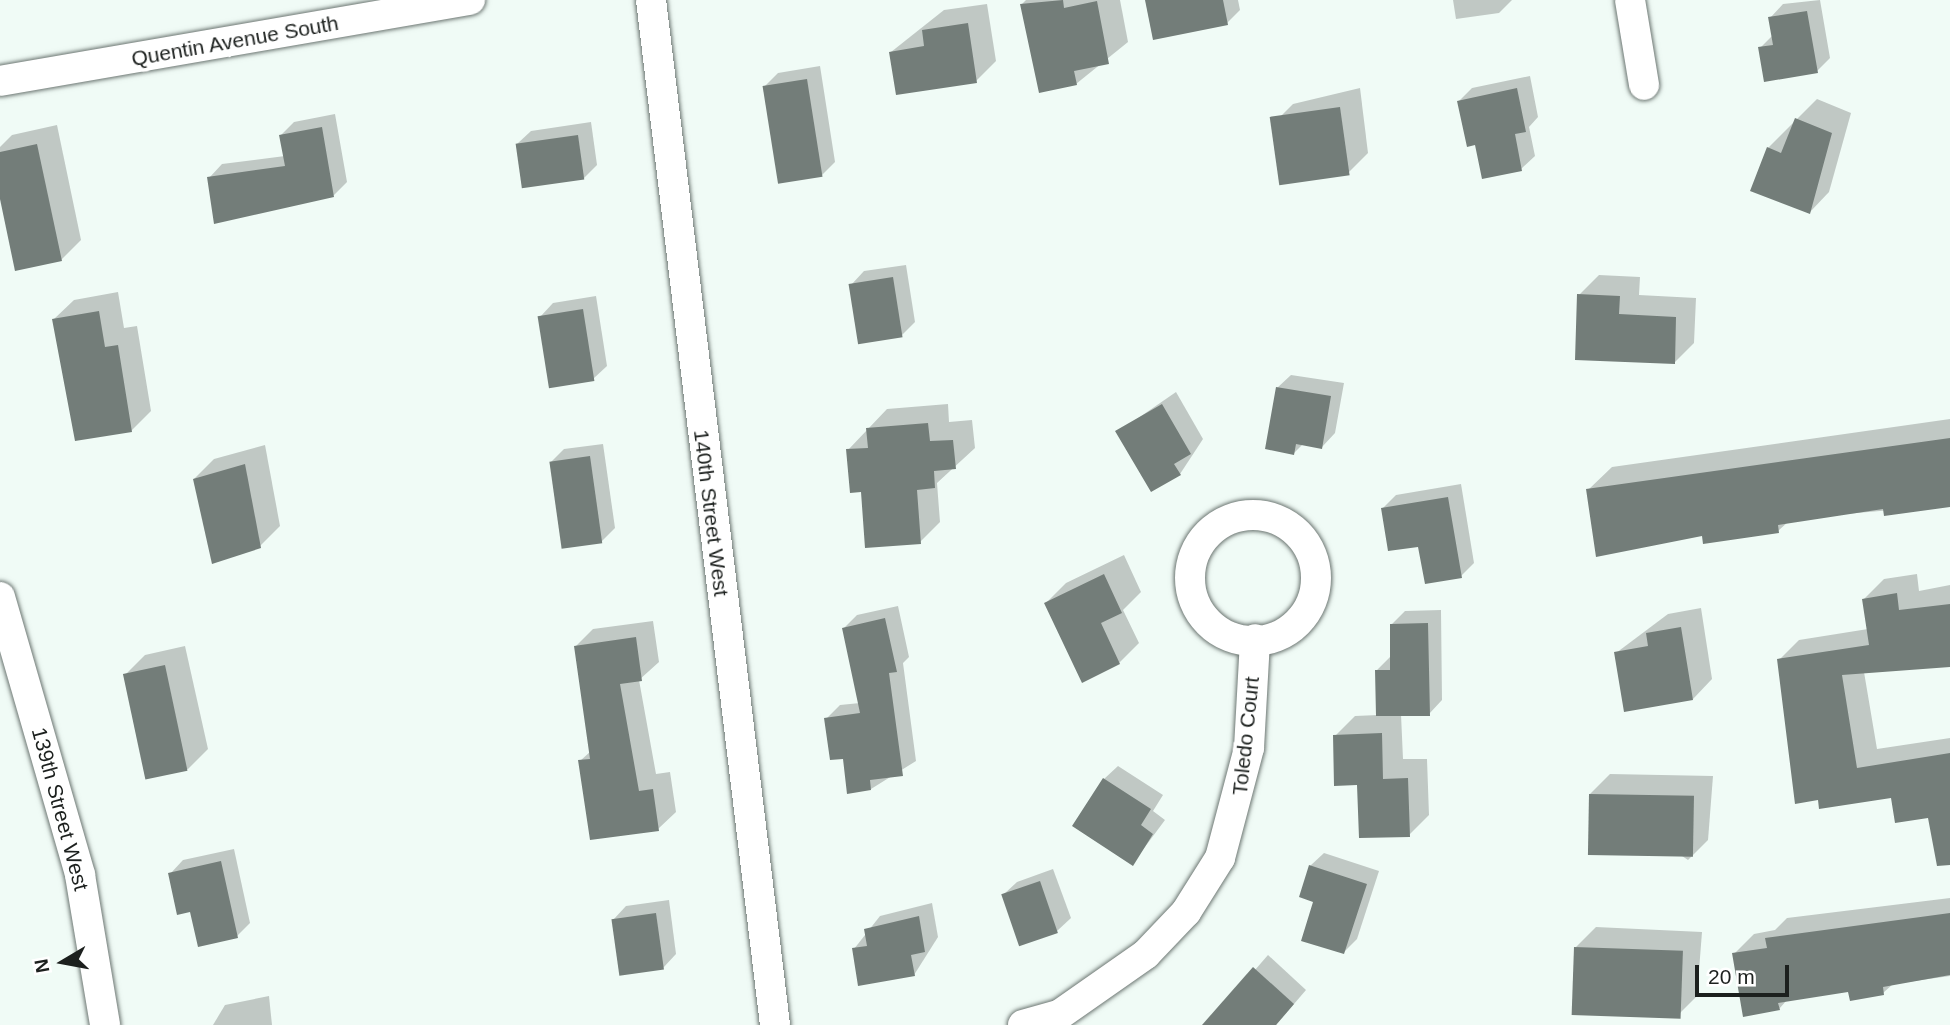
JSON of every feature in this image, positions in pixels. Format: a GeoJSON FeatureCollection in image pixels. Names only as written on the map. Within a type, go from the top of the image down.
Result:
{"type":"FeatureCollection","features":[{"type":"Feature","properties":{"kind":"street","name":"Quentin Avenue South"},"geometry":{"type":"LineString","coordinates":[[0,81],[470,0]]}},
{"type":"Feature","properties":{"kind":"street","name":"140th Street West"},"geometry":{"type":"LineString","coordinates":[[651,0],[775,1025]]}},
{"type":"Feature","properties":{"kind":"street"},"geometry":{"type":"LineString","coordinates":[[1630,0],[1644,85]]}},
{"type":"Feature","properties":{"kind":"street"},"geometry":{"type":"LineString","coordinates":[[1255,514],[1294,529],[1309,546],[1317,589],[1295,627],[1276,638],[1255,639],[1216,631],[1192,598],[1189,578],[1202,540],[1216,526],[1255,514]]}},
{"type":"Feature","properties":{"kind":"street","name":"139th Street West"},"geometry":{"type":"LineString","coordinates":[[0,597],[80,874],[105,1025]]}},
{"type":"Feature","properties":{"kind":"street","name":"Toledo Court"},"geometry":{"type":"LineString","coordinates":[[1023,1025],[1059,1014],[1146,954],[1186,912],[1220,858],[1249,748],[1255,639]]}},
{"type":"Feature","properties":{"kind":"building"},"geometry":{"type":"Polygon","coordinates":[[[1063,0],[1064,8],[1097,1],[1109,64],[1074,71],[1077,85],[1039,93],[1020,4],[1063,0]]]}},
{"type":"Feature","properties":{"kind":"building"},"geometry":{"type":"Polygon","coordinates":[[[1145,0],[1223,0],[1228,25],[1153,40],[1145,0]]]}},
{"type":"Feature","properties":{"kind":"building"},"geometry":{"type":"Polygon","coordinates":[[[1807,11],[1818,73],[1764,82],[1758,47],[1773,45],[1768,17],[1807,11]]]}},
{"type":"Feature","properties":{"kind":"building"},"geometry":{"type":"Polygon","coordinates":[[[968,23],[977,83],[896,95],[889,52],[924,46],[922,30],[968,23]]]}},
{"type":"Feature","properties":{"kind":"building"},"geometry":{"type":"Polygon","coordinates":[[[807,79],[822,177],[778,184],[763,86],[807,79]]]}},
{"type":"Feature","properties":{"kind":"building"},"geometry":{"type":"Polygon","coordinates":[[[1517,88],[1526,132],[1515,134],[1522,171],[1482,179],[1475,145],[1467,147],[1457,101],[1517,88]]]}},
{"type":"Feature","properties":{"kind":"building"},"geometry":{"type":"Polygon","coordinates":[[[1340,107],[1350,175],[1279,185],[1270,117],[1340,107]]]}},
{"type":"Feature","properties":{"kind":"building"},"geometry":{"type":"Polygon","coordinates":[[[1795,118],[1832,133],[1810,214],[1750,191],[1767,147],[1781,153],[1795,118]]]}},
{"type":"Feature","properties":{"kind":"building"},"geometry":{"type":"Polygon","coordinates":[[[322,127],[334,197],[214,224],[207,177],[285,166],[279,135],[322,127]]]}},
{"type":"Feature","properties":{"kind":"building"},"geometry":{"type":"Polygon","coordinates":[[[578,135],[584,180],[522,188],[516,144],[578,135]]]}},
{"type":"Feature","properties":{"kind":"building"},"geometry":{"type":"Polygon","coordinates":[[[37,144],[62,261],[15,271],[0,199],[0,152],[37,144]]]}},
{"type":"Feature","properties":{"kind":"building"},"geometry":{"type":"Polygon","coordinates":[[[893,277],[903,337],[858,344],[849,284],[893,277]]]}},
{"type":"Feature","properties":{"kind":"building"},"geometry":{"type":"Polygon","coordinates":[[[1577,294],[1620,296],[1619,314],[1676,317],[1675,364],[1575,360],[1577,294]]]}},
{"type":"Feature","properties":{"kind":"building"},"geometry":{"type":"Polygon","coordinates":[[[583,309],[594,381],[549,388],[538,316],[583,309]]]}},
{"type":"Feature","properties":{"kind":"building"},"geometry":{"type":"Polygon","coordinates":[[[99,311],[105,347],[118,345],[132,432],[75,441],[52,319],[99,311]]]}},
{"type":"Feature","properties":{"kind":"building"},"geometry":{"type":"Polygon","coordinates":[[[1276,387],[1331,396],[1322,449],[1296,444],[1294,455],[1265,449],[1276,387]]]}},
{"type":"Feature","properties":{"kind":"building"},"geometry":{"type":"Polygon","coordinates":[[[1162,404],[1191,454],[1174,464],[1181,475],[1151,492],[1115,431],[1162,404]]]}},
{"type":"Feature","properties":{"kind":"building"},"geometry":{"type":"Polygon","coordinates":[[[928,423],[930,441],[953,440],[956,469],[934,471],[935,488],[917,490],[921,544],[865,548],[861,492],[850,493],[846,449],[868,448],[866,428],[928,423]]]}},
{"type":"Feature","properties":{"kind":"building"},"geometry":{"type":"Polygon","coordinates":[[[1950,438],[1950,507],[1884,516],[1883,509],[1778,525],[1779,533],[1703,544],[1702,536],[1596,557],[1586,489],[1950,438]]]}},
{"type":"Feature","properties":{"kind":"building"},"geometry":{"type":"Polygon","coordinates":[[[590,456],[602,543],[562,549],[549,462],[590,456]]]}},
{"type":"Feature","properties":{"kind":"building"},"geometry":{"type":"Polygon","coordinates":[[[245,464],[261,548],[212,564],[193,479],[245,464]]]}},
{"type":"Feature","properties":{"kind":"building"},"geometry":{"type":"Polygon","coordinates":[[[1448,497],[1462,578],[1425,584],[1418,547],[1388,551],[1381,508],[1448,497]]]}},
{"type":"Feature","properties":{"kind":"building"},"geometry":{"type":"Polygon","coordinates":[[[1104,574],[1122,613],[1101,623],[1120,664],[1082,683],[1044,603],[1104,574]]]}},
{"type":"Feature","properties":{"kind":"building"},"geometry":{"type":"Polygon","coordinates":[[[1897,593],[1899,610],[1950,604],[1950,667],[1842,675],[1857,768],[1950,753],[1950,865],[1937,866],[1928,818],[1895,823],[1891,798],[1819,809],[1818,800],[1795,804],[1777,659],[1869,645],[1862,599],[1897,593]]]}},
{"type":"Feature","properties":{"kind":"building"},"geometry":{"type":"Polygon","coordinates":[[[885,618],[897,672],[889,673],[903,776],[870,780],[871,790],[847,794],[843,759],[830,760],[824,718],[860,713],[842,628],[885,618]]]}},
{"type":"Feature","properties":{"kind":"building"},"geometry":{"type":"Polygon","coordinates":[[[1428,623],[1430,716],[1376,716],[1375,670],[1390,670],[1390,624],[1428,623]]]}},
{"type":"Feature","properties":{"kind":"building"},"geometry":{"type":"Polygon","coordinates":[[[1681,627],[1693,700],[1624,712],[1614,652],[1648,646],[1646,633],[1681,627]]]}},
{"type":"Feature","properties":{"kind":"building"},"geometry":{"type":"Polygon","coordinates":[[[636,637],[642,681],[620,684],[639,791],[653,789],[659,831],[590,840],[578,760],[590,759],[574,646],[636,637]]]}},
{"type":"Feature","properties":{"kind":"building"},"geometry":{"type":"Polygon","coordinates":[[[165,665],[187,771],[145,780],[123,674],[165,665]]]}},
{"type":"Feature","properties":{"kind":"building"},"geometry":{"type":"Polygon","coordinates":[[[1382,733],[1383,779],[1408,778],[1410,837],[1359,838],[1357,785],[1334,786],[1333,735],[1382,733]]]}},
{"type":"Feature","properties":{"kind":"building"},"geometry":{"type":"Polygon","coordinates":[[[1103,778],[1151,809],[1141,825],[1153,834],[1133,866],[1072,826],[1103,778]]]}},
{"type":"Feature","properties":{"kind":"building"},"geometry":{"type":"Polygon","coordinates":[[[1589,794],[1694,796],[1693,857],[1588,855],[1589,794]]]}},
{"type":"Feature","properties":{"kind":"building"},"geometry":{"type":"Polygon","coordinates":[[[221,861],[238,938],[198,947],[190,912],[177,915],[168,873],[221,861]]]}},
{"type":"Feature","properties":{"kind":"building"},"geometry":{"type":"Polygon","coordinates":[[[1309,865],[1367,884],[1344,954],[1301,941],[1313,902],[1299,897],[1309,865]]]}},
{"type":"Feature","properties":{"kind":"building"},"geometry":{"type":"Polygon","coordinates":[[[1040,881],[1058,933],[1019,946],[1001,894],[1040,881]]]}},
{"type":"Feature","properties":{"kind":"building"},"geometry":{"type":"Polygon","coordinates":[[[656,913],[664,969],[619,976],[611,919],[656,913]]]}},
{"type":"Feature","properties":{"kind":"building"},"geometry":{"type":"Polygon","coordinates":[[[1950,913],[1950,975],[1883,987],[1884,995],[1850,1001],[1848,992],[1778,1003],[1780,1010],[1743,1017],[1732,953],[1767,948],[1765,938],[1950,913]]]}},
{"type":"Feature","properties":{"kind":"building"},"geometry":{"type":"Polygon","coordinates":[[[919,916],[925,952],[911,955],[915,976],[858,986],[852,948],[867,946],[864,929],[919,916]]]}},
{"type":"Feature","properties":{"kind":"building"},"geometry":{"type":"Polygon","coordinates":[[[1574,947],[1683,951],[1681,1019],[1572,1015],[1574,947]]]}},
{"type":"Feature","properties":{"kind":"building"},"geometry":{"type":"Polygon","coordinates":[[[1253,967],[1294,1004],[1276,1025],[1202,1025],[1253,967]]]}}]}
